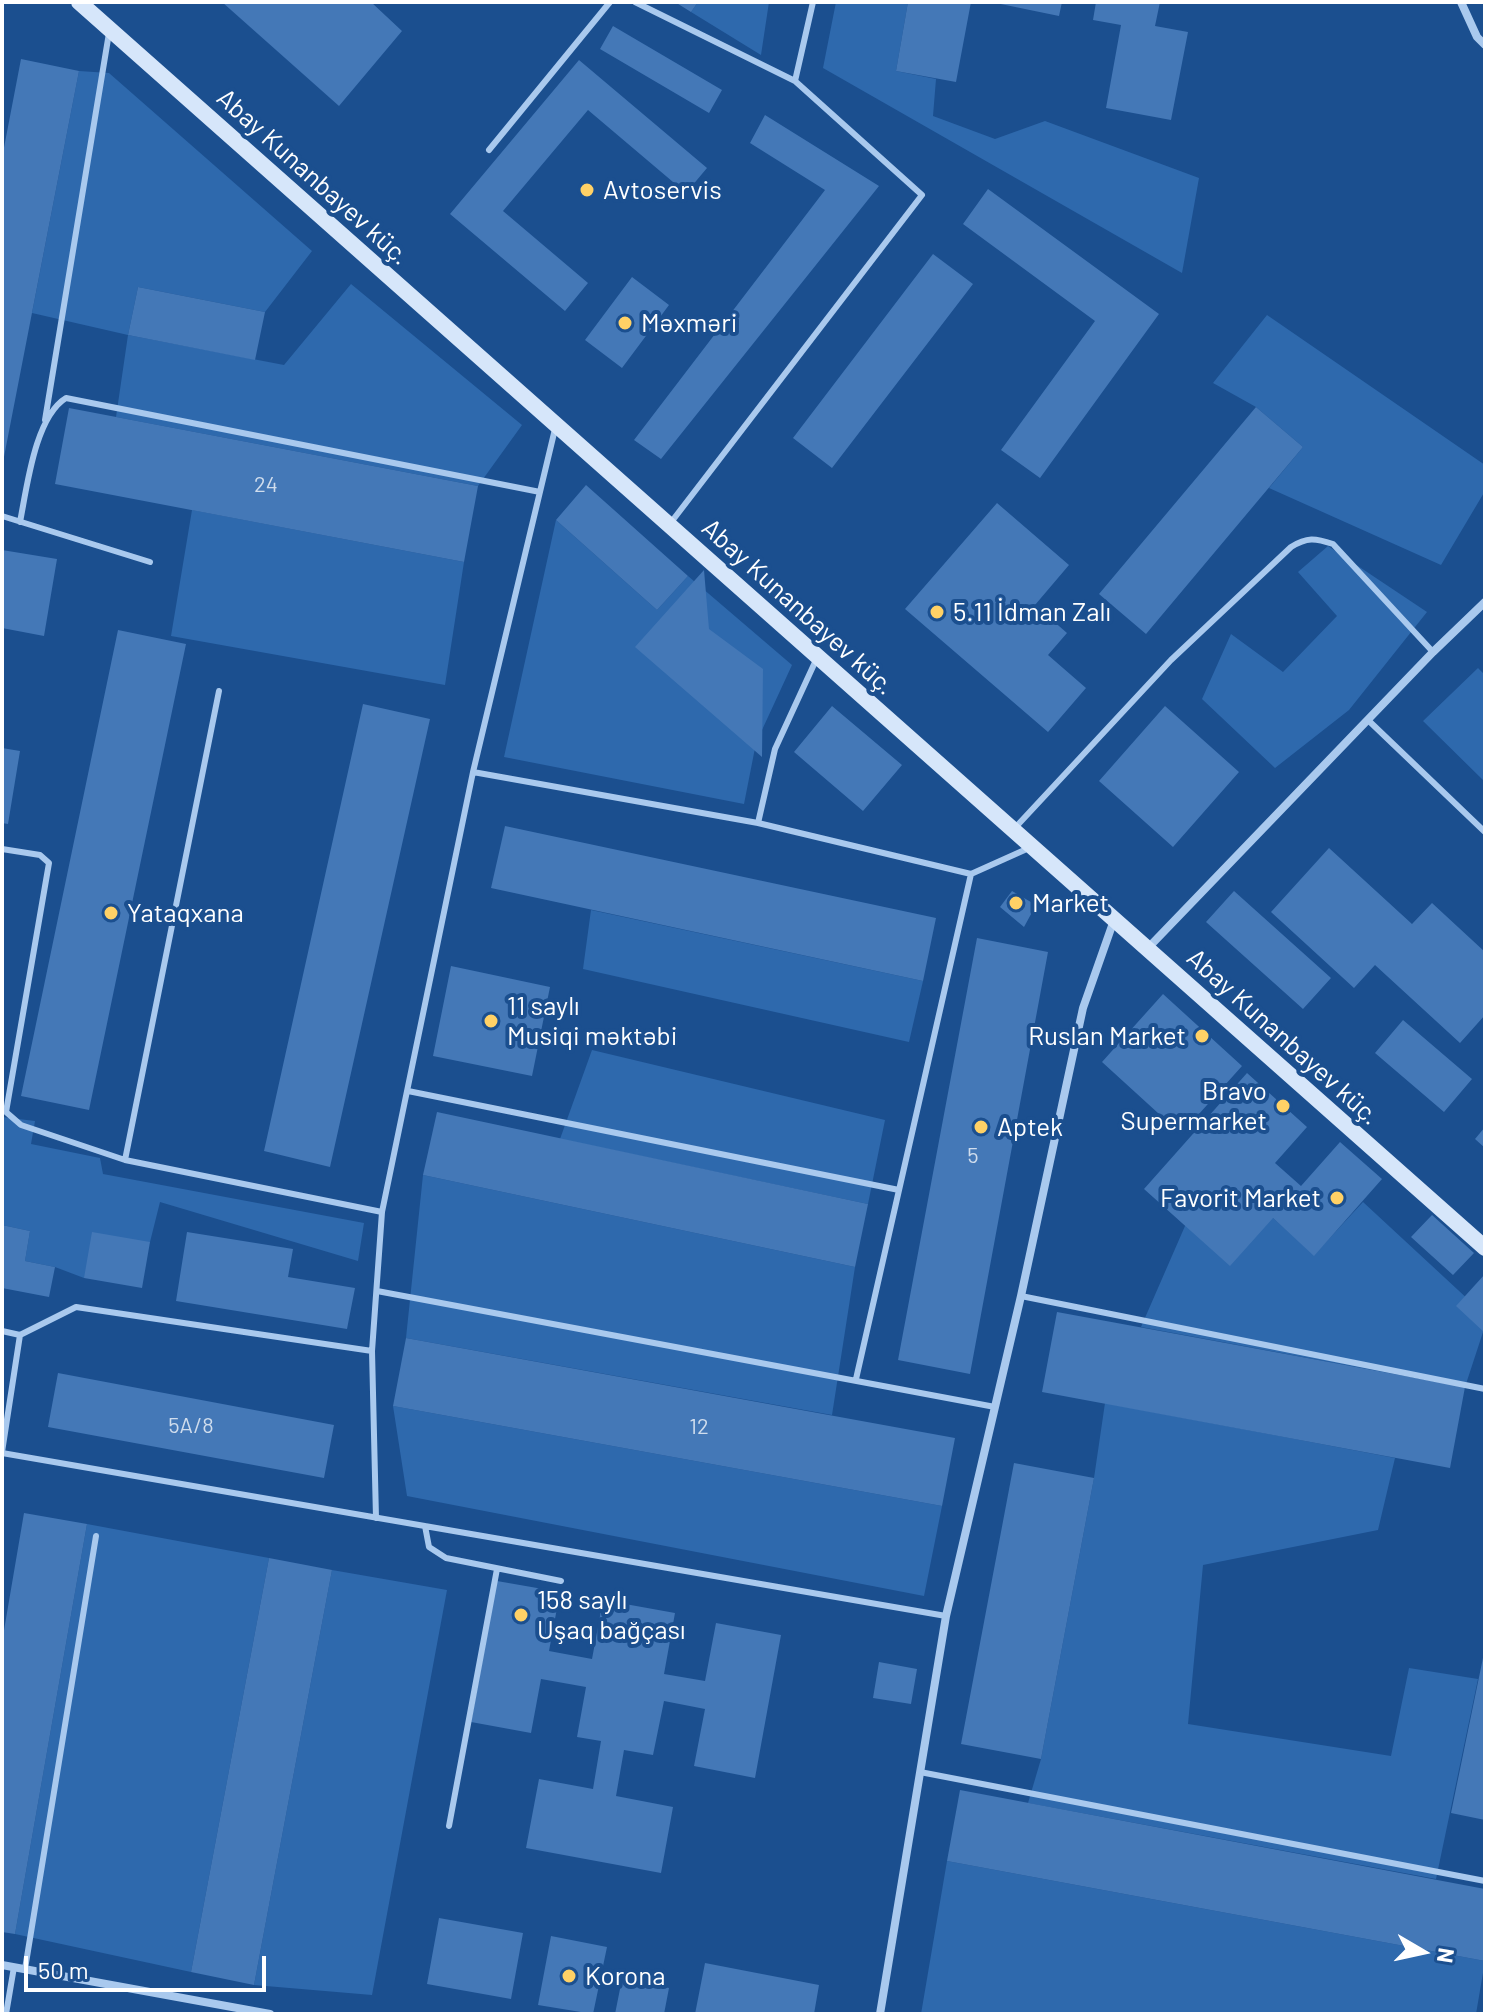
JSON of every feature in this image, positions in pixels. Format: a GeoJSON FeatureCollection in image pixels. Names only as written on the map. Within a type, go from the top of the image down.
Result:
{"type":"FeatureCollection","features":[{"type":"Feature","properties":{"kind":"street","name":"Abay Kunanbayev küç."},"geometry":{"type":"LineString","coordinates":[[79,2],[1485,1248]]}},
{"type":"Feature","properties":{"kind":"street"},"geometry":{"type":"LineString","coordinates":[[1461,2],[1477,37],[1485,45]]}},
{"type":"Feature","properties":{"kind":"street"},"geometry":{"type":"LineString","coordinates":[[1147,949],[1485,602]]}},
{"type":"Feature","properties":{"kind":"street"},"geometry":{"type":"LineString","coordinates":[[880,2014],[946,1616],[1021,1296],[1083,1008],[1114,919]]}},
{"type":"Feature","properties":{"kind":"street"},"geometry":{"type":"LineString","coordinates":[[2,1965],[270,2014]]}},
{"type":"Feature","properties":{"kind":"lane"},"geometry":{"type":"LineString","coordinates":[[489,150],[610,2]]}},
{"type":"Feature","properties":{"kind":"lane"},"geometry":{"type":"LineString","coordinates":[[635,2],[795,81],[922,195],[669,525]]}},
{"type":"Feature","properties":{"kind":"lane"},"geometry":{"type":"LineString","coordinates":[[795,81],[813,2]]}},
{"type":"Feature","properties":{"kind":"lane"},"geometry":{"type":"LineString","coordinates":[[20,522],[45,422],[109,29]]}},
{"type":"Feature","properties":{"kind":"lane"},"geometry":{"type":"LineString","coordinates":[[45,422],[58,403],[66,398],[540,492]]}},
{"type":"Feature","properties":{"kind":"lane"},"geometry":{"type":"LineString","coordinates":[[376,1518],[372,1351],[382,1212],[473,772],[556,425]]}},
{"type":"Feature","properties":{"kind":"lane"},"geometry":{"type":"LineString","coordinates":[[2,516],[150,562]]}},
{"type":"Feature","properties":{"kind":"lane"},"geometry":{"type":"LineString","coordinates":[[1013,830],[1171,660],[1291,547],[1305,538],[1333,544],[1433,652]]}},
{"type":"Feature","properties":{"kind":"lane"},"geometry":{"type":"LineString","coordinates":[[758,823],[775,749],[818,657]]}},
{"type":"Feature","properties":{"kind":"lane"},"geometry":{"type":"LineString","coordinates":[[125,1160],[219,691]]}},
{"type":"Feature","properties":{"kind":"lane"},"geometry":{"type":"LineString","coordinates":[[1369,721],[1485,832]]}},
{"type":"Feature","properties":{"kind":"lane"},"geometry":{"type":"LineString","coordinates":[[473,772],[758,823],[971,874],[1032,846]]}},
{"type":"Feature","properties":{"kind":"lane"},"geometry":{"type":"LineString","coordinates":[[2,849],[40,855],[49,863],[6,1112],[21,1125],[125,1160],[382,1212]]}},
{"type":"Feature","properties":{"kind":"lane"},"geometry":{"type":"LineString","coordinates":[[856,1379],[971,874]]}},
{"type":"Feature","properties":{"kind":"lane"},"geometry":{"type":"LineString","coordinates":[[408,1091],[899,1190]]}},
{"type":"Feature","properties":{"kind":"lane"},"geometry":{"type":"LineString","coordinates":[[377,1291],[995,1407]]}},
{"type":"Feature","properties":{"kind":"lane"},"geometry":{"type":"LineString","coordinates":[[1021,1296],[1485,1389]]}},
{"type":"Feature","properties":{"kind":"lane"},"geometry":{"type":"LineString","coordinates":[[2,1331],[20,1335],[76,1307],[372,1351]]}},
{"type":"Feature","properties":{"kind":"lane"},"geometry":{"type":"LineString","coordinates":[[20,1335],[2,1452],[946,1616]]}},
{"type":"Feature","properties":{"kind":"lane"},"geometry":{"type":"LineString","coordinates":[[425,1526],[429,1547],[446,1558],[561,1581]]}},
{"type":"Feature","properties":{"kind":"lane"},"geometry":{"type":"LineString","coordinates":[[25,1969],[96,1536]]}},
{"type":"Feature","properties":{"kind":"lane"},"geometry":{"type":"LineString","coordinates":[[449,1826],[497,1569]]}},
{"type":"Feature","properties":{"kind":"lane"},"geometry":{"type":"LineString","coordinates":[[920,1772],[1485,1881]]}},
{"type":"Feature","properties":{"kind":"lane"},"geometry":{"type":"LineString","coordinates":[[6,2014],[14,1967]]}},
{"type":"Feature","properties":{"kind":"shaded area"},"geometry":{"type":"Polygon","coordinates":[[[698,2],[769,2],[761,55],[691,12],[698,2]]]}},
{"type":"Feature","properties":{"kind":"shaded area"},"geometry":{"type":"Polygon","coordinates":[[[836,2],[908,2],[896,71],[936,79],[933,116],[995,139],[1045,121],[1199,178],[1182,273],[823,68],[836,2]]]}},
{"type":"Feature","properties":{"kind":"shaded area"},"geometry":{"type":"Polygon","coordinates":[[[79,71],[109,73],[312,251],[265,312],[138,287],[128,335],[32,313],[79,71]]]}},
{"type":"Feature","properties":{"kind":"shaded area"},"geometry":{"type":"Polygon","coordinates":[[[351,284],[522,425],[478,486],[116,417],[128,335],[284,365],[351,284]]]}},
{"type":"Feature","properties":{"kind":"shaded area"},"geometry":{"type":"Polygon","coordinates":[[[1267,315],[1485,465],[1485,491],[1441,565],[1269,488],[1303,447],[1256,407],[1213,383],[1267,315]]]}},
{"type":"Feature","properties":{"kind":"shaded area"},"geometry":{"type":"Polygon","coordinates":[[[192,510],[464,562],[445,685],[171,636],[192,510]]]}},
{"type":"Feature","properties":{"kind":"shaded area"},"geometry":{"type":"Polygon","coordinates":[[[556,520],[657,610],[688,576],[792,665],[756,743],[744,804],[504,757],[556,520]]]}},
{"type":"Feature","properties":{"kind":"shaded area"},"geometry":{"type":"Polygon","coordinates":[[[1328,546],[1427,612],[1349,710],[1275,768],[1202,699],[1231,634],[1283,672],[1337,616],[1298,572],[1328,546]]]}},
{"type":"Feature","properties":{"kind":"shaded area"},"geometry":{"type":"Polygon","coordinates":[[[1478,668],[1485,675],[1485,782],[1423,721],[1478,668]]]}},
{"type":"Feature","properties":{"kind":"shaded area"},"geometry":{"type":"Polygon","coordinates":[[[591,910],[923,981],[909,1042],[583,969],[591,910]]]}},
{"type":"Feature","properties":{"kind":"shaded area"},"geometry":{"type":"Polygon","coordinates":[[[592,1050],[885,1120],[868,1204],[560,1139],[592,1050]]]}},
{"type":"Feature","properties":{"kind":"shaded area"},"geometry":{"type":"Polygon","coordinates":[[[2,1117],[35,1121],[31,1144],[100,1158],[103,1174],[364,1223],[358,1261],[160,1202],[150,1242],[84,1278],[55,1267],[25,1261],[30,1231],[2,1225],[2,1117]]]}},
{"type":"Feature","properties":{"kind":"shaded area"},"geometry":{"type":"Polygon","coordinates":[[[423,1175],[855,1267],[832,1415],[406,1338],[423,1175]]]}},
{"type":"Feature","properties":{"kind":"shaded area"},"geometry":{"type":"Polygon","coordinates":[[[1363,1202],[1485,1315],[1485,1326],[1465,1387],[1141,1327],[1185,1226],[1273,1218],[1314,1255],[1363,1202]]]}},
{"type":"Feature","properties":{"kind":"shaded area"},"geometry":{"type":"Polygon","coordinates":[[[1105,1403],[1395,1458],[1378,1530],[1203,1565],[1188,1724],[1391,1756],[1409,1668],[1478,1679],[1436,1879],[1028,1803],[1041,1759],[1094,1478],[1105,1403]]]}},
{"type":"Feature","properties":{"kind":"shaded area"},"geometry":{"type":"Polygon","coordinates":[[[393,1406],[942,1506],[924,1596],[407,1496],[393,1406]]]}},
{"type":"Feature","properties":{"kind":"shaded area"},"geometry":{"type":"Polygon","coordinates":[[[87,1524],[269,1558],[191,1972],[15,1934],[87,1524]]]}},
{"type":"Feature","properties":{"kind":"shaded area"},"geometry":{"type":"Polygon","coordinates":[[[332,1570],[447,1590],[372,1995],[254,1985],[332,1570]]]}},
{"type":"Feature","properties":{"kind":"shaded area"},"geometry":{"type":"Polygon","coordinates":[[[947,1861],[1485,1961],[1476,2014],[921,2014],[947,1861]]]}},
{"type":"Feature","properties":{"kind":"building"},"geometry":{"type":"Polygon","coordinates":[[[222,2],[371,2],[402,31],[339,106],[222,2]]]}},
{"type":"Feature","properties":{"kind":"building"},"geometry":{"type":"Polygon","coordinates":[[[675,2],[698,2],[691,12],[675,2]]]}},
{"type":"Feature","properties":{"kind":"building"},"geometry":{"type":"Polygon","coordinates":[[[908,2],[971,2],[956,82],[896,71],[908,2]]]}},
{"type":"Feature","properties":{"kind":"building"},"geometry":{"type":"Polygon","coordinates":[[[991,2],[1062,2],[1059,16],[991,2]]]}},
{"type":"Feature","properties":{"kind":"building"},"geometry":{"type":"Polygon","coordinates":[[[1096,2],[1160,2],[1155,26],[1188,32],[1171,120],[1106,108],[1121,25],[1093,20],[1096,2]]]}},
{"type":"Feature","properties":{"kind":"building"},"geometry":{"type":"Polygon","coordinates":[[[613,26],[722,90],[709,113],[600,49],[613,26]]]}},
{"type":"Feature","properties":{"kind":"building"},"geometry":{"type":"Polygon","coordinates":[[[21,59],[79,71],[3,462],[2,158],[21,59]]]}},
{"type":"Feature","properties":{"kind":"building"},"geometry":{"type":"Polygon","coordinates":[[[579,60],[707,168],[686,193],[588,110],[503,211],[588,283],[565,311],[450,214],[579,60]]]}},
{"type":"Feature","properties":{"kind":"building"},"geometry":{"type":"Polygon","coordinates":[[[765,115],[879,186],[661,459],[634,440],[825,190],[750,143],[765,115]]]}},
{"type":"Feature","properties":{"kind":"building"},"geometry":{"type":"Polygon","coordinates":[[[988,189],[1159,314],[1040,478],[1001,450],[1095,321],[963,224],[988,189]]]}},
{"type":"Feature","properties":{"kind":"building"},"geometry":{"type":"Polygon","coordinates":[[[933,254],[973,284],[832,468],[793,438],[933,254]]]}},
{"type":"Feature","properties":{"kind":"building"},"geometry":{"type":"Polygon","coordinates":[[[632,277],[669,305],[622,368],[585,340],[632,277]]]}},
{"type":"Feature","properties":{"kind":"building"},"geometry":{"type":"Polygon","coordinates":[[[138,287],[265,312],[255,360],[128,335],[138,287]]]}},
{"type":"Feature","properties":{"kind":"building"},"geometry":{"type":"Polygon","coordinates":[[[1256,407],[1303,447],[1146,634],[1099,594],[1256,407]]]}},
{"type":"Feature","properties":{"kind":"building"},"geometry":{"type":"Polygon","coordinates":[[[69,408],[478,486],[464,562],[55,484],[69,408]]]}},
{"type":"Feature","properties":{"kind":"building"},"geometry":{"type":"Polygon","coordinates":[[[586,485],[688,576],[657,610],[556,520],[586,485]]]}},
{"type":"Feature","properties":{"kind":"building"},"geometry":{"type":"Polygon","coordinates":[[[997,503],[1069,565],[1035,605],[1067,633],[1048,655],[1086,688],[1048,732],[905,609],[997,503]]]}},
{"type":"Feature","properties":{"kind":"building"},"geometry":{"type":"Polygon","coordinates":[[[2,550],[57,559],[44,636],[2,628],[2,550]]]}},
{"type":"Feature","properties":{"kind":"building"},"geometry":{"type":"Polygon","coordinates":[[[704,570],[709,629],[763,669],[762,757],[635,647],[704,570]]]}},
{"type":"Feature","properties":{"kind":"building"},"geometry":{"type":"Polygon","coordinates":[[[118,630],[186,644],[89,1110],[21,1096],[118,630]]]}},
{"type":"Feature","properties":{"kind":"building"},"geometry":{"type":"Polygon","coordinates":[[[363,704],[430,719],[330,1167],[264,1151],[363,704]]]}},
{"type":"Feature","properties":{"kind":"building"},"geometry":{"type":"Polygon","coordinates":[[[832,706],[902,765],[863,811],[794,752],[832,706]]]}},
{"type":"Feature","properties":{"kind":"building"},"geometry":{"type":"Polygon","coordinates":[[[1165,706],[1239,772],[1173,847],[1099,781],[1165,706]]]}},
{"type":"Feature","properties":{"kind":"building"},"geometry":{"type":"Polygon","coordinates":[[[2,748],[20,751],[8,824],[2,823],[2,748]]]}},
{"type":"Feature","properties":{"kind":"building"},"geometry":{"type":"Polygon","coordinates":[[[505,826],[936,918],[923,981],[491,888],[505,826]]]}},
{"type":"Feature","properties":{"kind":"building"},"geometry":{"type":"Polygon","coordinates":[[[1329,848],[1412,924],[1432,903],[1485,952],[1485,1015],[1460,1043],[1375,965],[1354,988],[1271,912],[1329,848]]]}},
{"type":"Feature","properties":{"kind":"building"},"geometry":{"type":"Polygon","coordinates":[[[1012,891],[1036,905],[1024,927],[1000,907],[1012,891]]]}},
{"type":"Feature","properties":{"kind":"building"},"geometry":{"type":"Polygon","coordinates":[[[1234,891],[1331,978],[1303,1009],[1206,922],[1234,891]]]}},
{"type":"Feature","properties":{"kind":"building"},"geometry":{"type":"Polygon","coordinates":[[[977,938],[1048,952],[970,1374],[898,1360],[977,938]]]}},
{"type":"Feature","properties":{"kind":"building","name":"11 saylı Musiqi məktəbi"},"geometry":{"type":"Polygon","coordinates":[[[451,966],[550,987],[532,1076],[433,1056],[451,966]]]}},
{"type":"Feature","properties":{"kind":"building"},"geometry":{"type":"Polygon","coordinates":[[[1163,994],[1242,1066],[1181,1134],[1102,1062],[1163,994]]]}},
{"type":"Feature","properties":{"kind":"building"},"geometry":{"type":"Polygon","coordinates":[[[1403,1020],[1472,1079],[1444,1112],[1375,1053],[1403,1020]]]}},
{"type":"Feature","properties":{"kind":"building"},"geometry":{"type":"Polygon","coordinates":[[[1247,1073],[1307,1127],[1275,1163],[1301,1186],[1340,1142],[1382,1179],[1314,1256],[1273,1218],[1230,1266],[1144,1189],[1247,1073]]]}},
{"type":"Feature","properties":{"kind":"building"},"geometry":{"type":"Polygon","coordinates":[[[437,1112],[868,1204],[855,1267],[423,1175],[437,1112]]]}},
{"type":"Feature","properties":{"kind":"building"},"geometry":{"type":"Polygon","coordinates":[[[1485,1127],[1485,1148],[1475,1139],[1485,1127]]]}},
{"type":"Feature","properties":{"kind":"building"},"geometry":{"type":"Polygon","coordinates":[[[1432,1215],[1474,1253],[1453,1275],[1411,1237],[1432,1215]]]}},
{"type":"Feature","properties":{"kind":"building"},"geometry":{"type":"Polygon","coordinates":[[[2,1225],[30,1231],[25,1261],[55,1267],[49,1297],[2,1288],[2,1225]]]}},
{"type":"Feature","properties":{"kind":"building"},"geometry":{"type":"Polygon","coordinates":[[[92,1232],[150,1242],[142,1288],[84,1278],[92,1232]]]}},
{"type":"Feature","properties":{"kind":"building"},"geometry":{"type":"Polygon","coordinates":[[[187,1232],[293,1249],[288,1277],[355,1288],[347,1329],[176,1301],[187,1232]]]}},
{"type":"Feature","properties":{"kind":"building"},"geometry":{"type":"Polygon","coordinates":[[[1485,1274],[1485,1333],[1456,1306],[1485,1274]]]}},
{"type":"Feature","properties":{"kind":"building"},"geometry":{"type":"Polygon","coordinates":[[[1057,1312],[1465,1387],[1450,1468],[1042,1392],[1057,1312]]]}},
{"type":"Feature","properties":{"kind":"building"},"geometry":{"type":"Polygon","coordinates":[[[406,1338],[955,1438],[942,1506],[393,1406],[406,1338]]]}},
{"type":"Feature","properties":{"kind":"building"},"geometry":{"type":"Polygon","coordinates":[[[58,1373],[334,1425],[324,1478],[48,1427],[58,1373]]]}},
{"type":"Feature","properties":{"kind":"building"},"geometry":{"type":"Polygon","coordinates":[[[1014,1463],[1094,1478],[1041,1759],[961,1744],[1014,1463]]]}},
{"type":"Feature","properties":{"kind":"building"},"geometry":{"type":"Polygon","coordinates":[[[24,1513],[87,1524],[15,1934],[2,1932],[2,1642],[24,1513]]]}},
{"type":"Feature","properties":{"kind":"building"},"geometry":{"type":"Polygon","coordinates":[[[269,1558],[332,1570],[254,1985],[191,1972],[269,1558]]]}},
{"type":"Feature","properties":{"kind":"building"},"geometry":{"type":"Polygon","coordinates":[[[497,1581],[560,1592],[549,1651],[592,1659],[603,1600],[675,1613],[664,1674],[705,1681],[716,1623],[781,1635],[755,1778],[694,1766],[705,1709],[664,1701],[653,1755],[624,1750],[616,1796],[673,1807],[661,1873],[526,1848],[539,1779],[593,1789],[601,1741],[577,1737],[586,1687],[541,1679],[531,1733],[471,1722],[497,1581]]]}},
{"type":"Feature","properties":{"kind":"building"},"geometry":{"type":"Polygon","coordinates":[[[1485,1653],[1485,1820],[1451,1813],[1485,1653]]]}},
{"type":"Feature","properties":{"kind":"building"},"geometry":{"type":"Polygon","coordinates":[[[879,1662],[917,1669],[911,1704],[873,1698],[879,1662]]]}},
{"type":"Feature","properties":{"kind":"building"},"geometry":{"type":"Polygon","coordinates":[[[960,1790],[1485,1889],[1485,1961],[947,1861],[960,1790]]]}},
{"type":"Feature","properties":{"kind":"building"},"geometry":{"type":"Polygon","coordinates":[[[439,1918],[523,1933],[511,1999],[427,1984],[439,1918]]]}},
{"type":"Feature","properties":{"kind":"building"},"geometry":{"type":"Polygon","coordinates":[[[551,1936],[607,1947],[593,2014],[538,2005],[551,1936]]]}},
{"type":"Feature","properties":{"kind":"building"},"geometry":{"type":"Polygon","coordinates":[[[705,1963],[819,1985],[814,2014],[695,2014],[705,1963]]]}},
{"type":"Feature","properties":{"kind":"building"},"geometry":{"type":"Polygon","coordinates":[[[622,1979],[669,1988],[664,2014],[615,2014],[622,1979]]]}},
{"type":"Feature","properties":{"kind":"place","name":"Avtoservis"},"geometry":{"type":"Point","coordinates":[587,190]}},
{"type":"Feature","properties":{"kind":"place","name":"Məxməri"},"geometry":{"type":"Point","coordinates":[625,323]}},
{"type":"Feature","properties":{"kind":"place","name":"5.11 İdman Zalı"},"geometry":{"type":"Point","coordinates":[937,612]}},
{"type":"Feature","properties":{"kind":"place","name":"Market"},"geometry":{"type":"Point","coordinates":[1016,903]}},
{"type":"Feature","properties":{"kind":"place","name":"Yataqxana"},"geometry":{"type":"Point","coordinates":[111,913]}},
{"type":"Feature","properties":{"kind":"place","name":"11 saylı Musiqi məktəbi"},"geometry":{"type":"Point","coordinates":[491,1021]}},
{"type":"Feature","properties":{"kind":"place","name":"Ruslan Market"},"geometry":{"type":"Point","coordinates":[1202,1036]}},
{"type":"Feature","properties":{"kind":"place","name":"Bravo Supermarket"},"geometry":{"type":"Point","coordinates":[1283,1106]}},
{"type":"Feature","properties":{"kind":"place","name":"Aptek"},"geometry":{"type":"Point","coordinates":[981,1127]}},
{"type":"Feature","properties":{"kind":"place","name":"Favorit Market"},"geometry":{"type":"Point","coordinates":[1337,1198]}},
{"type":"Feature","properties":{"kind":"place","name":"158 saylı Uşaq bağçası"},"geometry":{"type":"Point","coordinates":[521,1615]}},
{"type":"Feature","properties":{"kind":"place","name":"Korona"},"geometry":{"type":"Point","coordinates":[569,1976]}}]}
